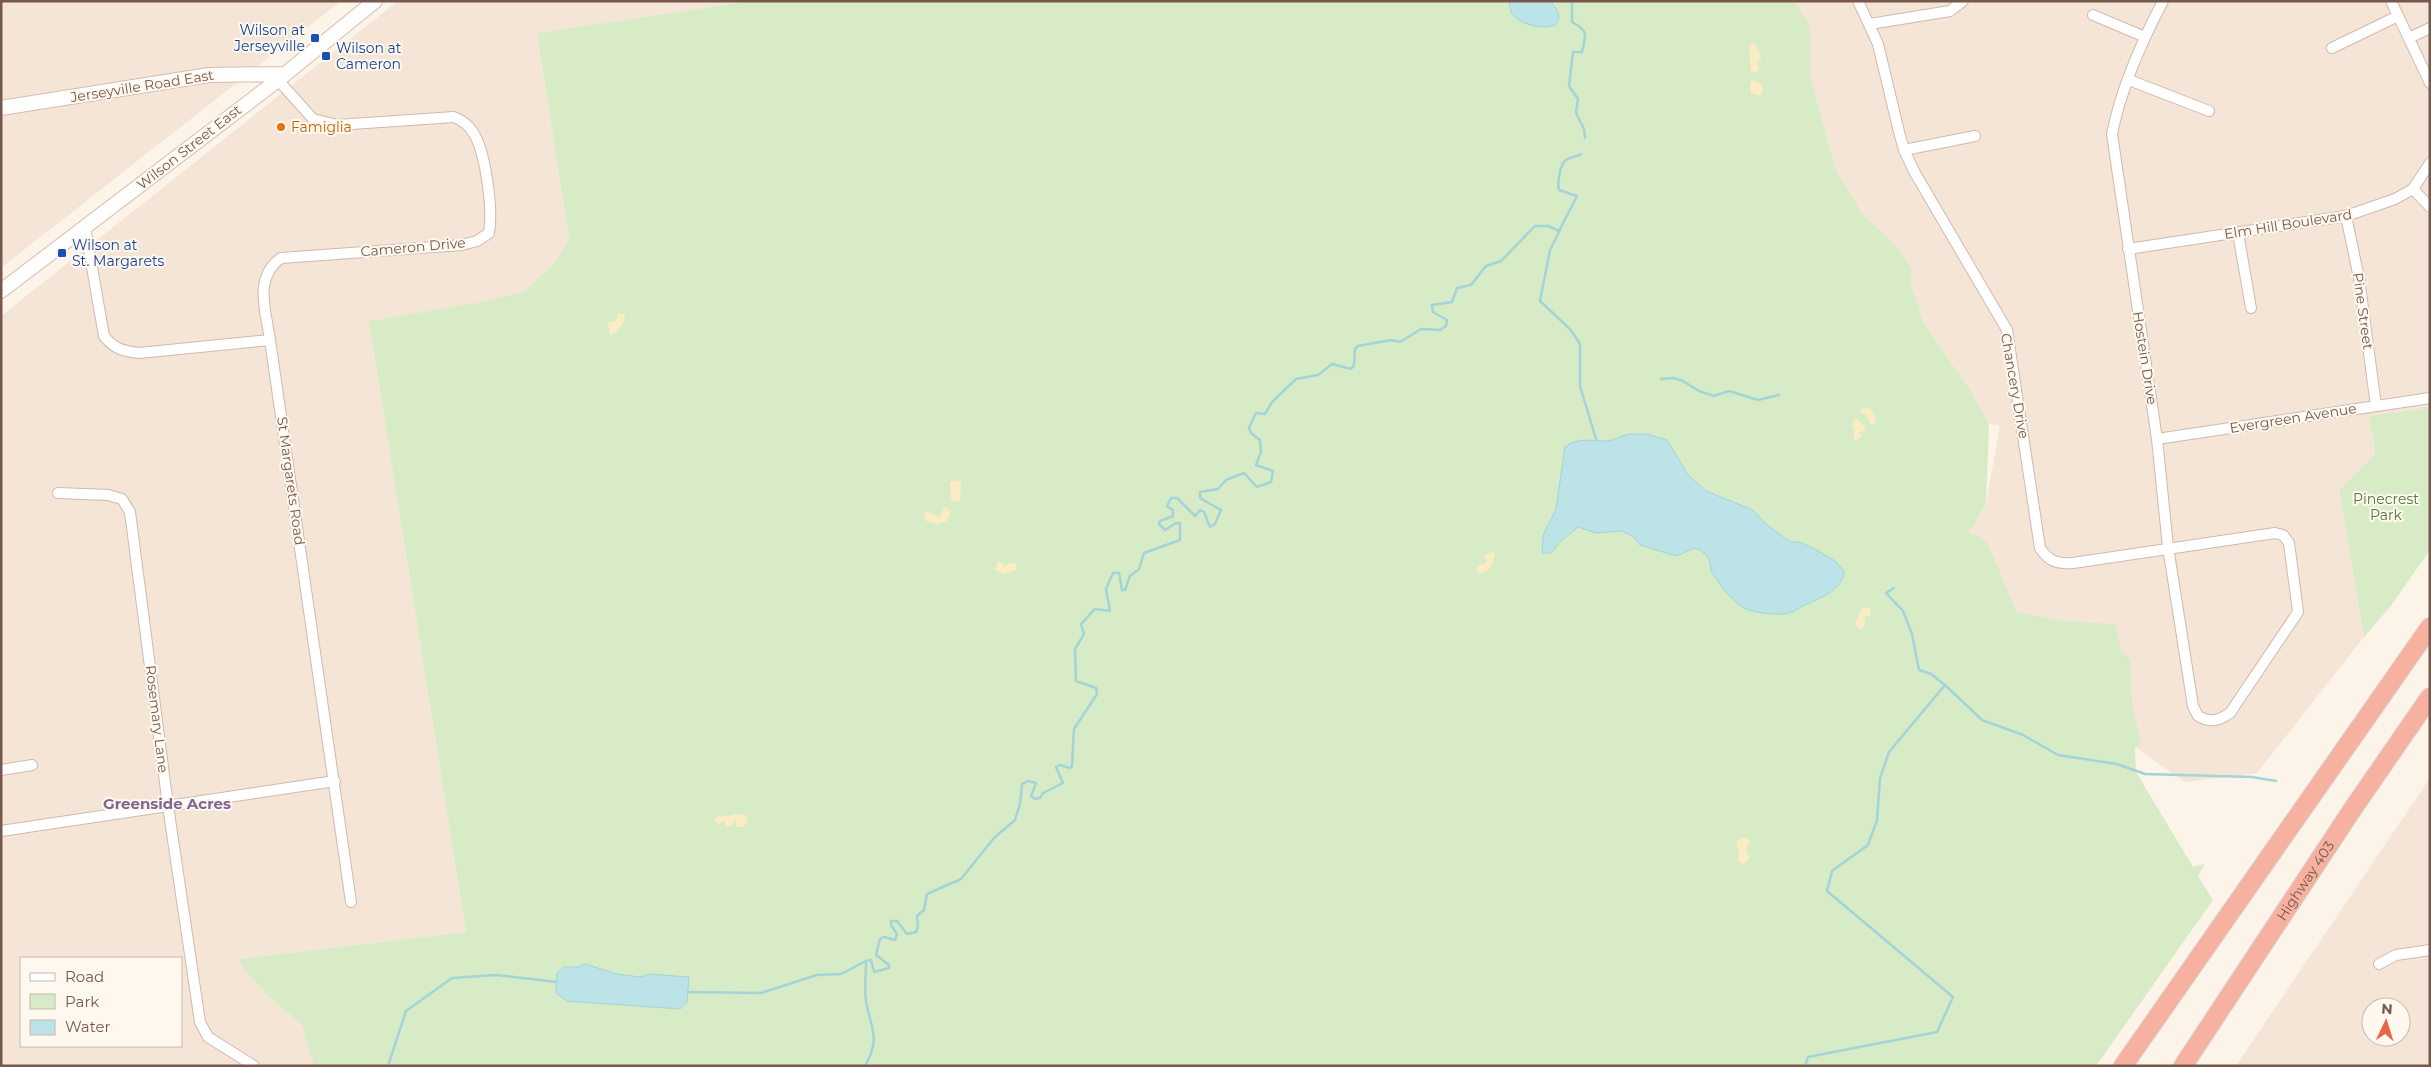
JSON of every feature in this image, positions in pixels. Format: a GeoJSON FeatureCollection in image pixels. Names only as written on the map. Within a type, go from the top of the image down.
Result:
{"type":"FeatureCollection","features":[{"type":"Feature","properties":{"kind":"highway"},"geometry":{"type":"LineString","coordinates":[[2123,1066],[2430,627]]}},
{"type":"Feature","properties":{"kind":"highway","name":"Highway 403"},"geometry":{"type":"LineString","coordinates":[[2183,1066],[2354,807],[2430,697]]}},
{"type":"Feature","properties":{"kind":"main road","name":"Wilson Street East"},"geometry":{"type":"LineString","coordinates":[[1,291],[262,92],[376,1]]}},
{"type":"Feature","properties":{"kind":"main road"},"geometry":{"type":"LineString","coordinates":[[209,75],[242,68],[269,66],[284,74]]}},
{"type":"Feature","properties":{"kind":"main road","name":"Jerseyville Road East"},"geometry":{"type":"LineString","coordinates":[[1,108],[209,75],[284,74]]}},
{"type":"Feature","properties":{"kind":"main road"},"geometry":{"type":"LineString","coordinates":[[244,75],[256,84],[262,92]]}},
{"type":"Feature","properties":{"kind":"street","name":"Chancery Drive"},"geometry":{"type":"LineString","coordinates":[[1858,1],[1878,44],[1904,150],[1915,173],[2007,330],[2040,548],[2047,559],[2062,564],[2074,563],[2168,547],[2275,533],[2283,535],[2290,551],[2298,600],[2296,616],[2230,713],[2220,719],[2204,720]]}},
{"type":"Feature","properties":{"kind":"street"},"geometry":{"type":"LineString","coordinates":[[1870,24],[1950,11],[1963,1]]}},
{"type":"Feature","properties":{"kind":"street","name":"Hostein Drive"},"geometry":{"type":"LineString","coordinates":[[2163,1],[2145,37],[2116,114],[2112,134],[2157,439],[2168,547],[2193,706],[2198,716],[2204,720]]}},
{"type":"Feature","properties":{"kind":"street"},"geometry":{"type":"LineString","coordinates":[[2391,1],[2430,82]]}},
{"type":"Feature","properties":{"kind":"street"},"geometry":{"type":"LineString","coordinates":[[2093,15],[2145,37]]}},
{"type":"Feature","properties":{"kind":"street"},"geometry":{"type":"LineString","coordinates":[[2332,48],[2398,16]]}},
{"type":"Feature","properties":{"kind":"street"},"geometry":{"type":"LineString","coordinates":[[2409,38],[2430,28]]}},
{"type":"Feature","properties":{"kind":"street","name":"Cameron Drive"},"geometry":{"type":"LineString","coordinates":[[270,340],[264,296],[264,278],[272,265],[281,258],[462,244],[477,241],[489,233],[492,216],[480,146],[474,132],[464,121],[454,117],[337,125],[326,123],[313,119],[284,74]]}},
{"type":"Feature","properties":{"kind":"street"},"geometry":{"type":"LineString","coordinates":[[2129,80],[2208,111]]}},
{"type":"Feature","properties":{"kind":"street"},"geometry":{"type":"LineString","coordinates":[[1904,150],[1975,136]]}},
{"type":"Feature","properties":{"kind":"street","name":"Elm Hill Boulevard"},"geometry":{"type":"LineString","coordinates":[[2128,249],[2346,216],[2395,200],[2413,189],[2430,163]]}},
{"type":"Feature","properties":{"kind":"street"},"geometry":{"type":"LineString","coordinates":[[2413,189],[2430,207]]}},
{"type":"Feature","properties":{"kind":"street","name":"Pine Street"},"geometry":{"type":"LineString","coordinates":[[2346,216],[2359,278],[2376,406]]}},
{"type":"Feature","properties":{"kind":"street"},"geometry":{"type":"LineString","coordinates":[[85,227],[104,336],[111,346],[123,351],[139,354],[270,340]]}},
{"type":"Feature","properties":{"kind":"street"},"geometry":{"type":"LineString","coordinates":[[2238,233],[2250,308]]}},
{"type":"Feature","properties":{"kind":"street","name":"St Margarets Road"},"geometry":{"type":"LineString","coordinates":[[270,340],[351,902]]}},
{"type":"Feature","properties":{"kind":"street","name":"Evergreen Avenue"},"geometry":{"type":"LineString","coordinates":[[2157,439],[2430,398]]}},
{"type":"Feature","properties":{"kind":"street","name":"Rosemary Lane"},"geometry":{"type":"LineString","coordinates":[[58,493],[108,495],[122,499],[130,512],[168,806],[200,1022],[208,1037],[254,1066]]}},
{"type":"Feature","properties":{"kind":"street"},"geometry":{"type":"LineString","coordinates":[[1,770],[32,765]]}},
{"type":"Feature","properties":{"kind":"street"},"geometry":{"type":"LineString","coordinates":[[1,831],[335,781]]}},
{"type":"Feature","properties":{"kind":"street"},"geometry":{"type":"LineString","coordinates":[[2379,964],[2396,955],[2430,950]]}},
{"type":"Feature","properties":{"kind":"shaded area"},"geometry":{"type":"Polygon","coordinates":[[[1,1],[341,1],[1,268],[1,1]]]}},
{"type":"Feature","properties":{"kind":"shaded area"},"geometry":{"type":"Polygon","coordinates":[[[398,1],[751,1],[537,33],[569,239],[556,261],[525,291],[487,301],[369,321],[466,932],[239,959],[243,968],[268,996],[302,1025],[314,1066],[1,1066],[1,316],[398,1]]]}},
{"type":"Feature","properties":{"kind":"shaded area"},"geometry":{"type":"Polygon","coordinates":[[[1794,1],[2430,1],[2430,408],[2369,416],[2373,451],[2375,454],[2339,490],[2364,637],[2257,773],[2185,782],[2135,747],[2063,621],[2017,612],[1968,532],[1986,504],[2000,425],[1989,424],[1972,393],[1923,321],[1911,285],[1912,268],[1900,250],[1862,213],[1836,170],[1810,76],[1810,26],[1794,1]]]}},
{"type":"Feature","properties":{"kind":"shaded area"},"geometry":{"type":"Polygon","coordinates":[[[2430,778],[2430,1066],[2236,1066],[2430,778]]]}},
{"type":"Feature","properties":{"kind":"green space"},"geometry":{"type":"Polygon","coordinates":[[[751,1],[1794,1],[1810,26],[1810,76],[1836,170],[1862,213],[1900,250],[1912,268],[1911,285],[1923,321],[1972,393],[1989,424],[1986,504],[1969,532],[1987,542],[2017,612],[2063,621],[2115,624],[2121,650],[2130,660],[2132,705],[2141,744],[2135,747],[2136,772],[2193,867],[2205,864],[2198,876],[2213,900],[2096,1066],[314,1066],[302,1025],[268,996],[243,968],[239,959],[466,932],[369,321],[487,301],[525,291],[556,261],[569,239],[537,33],[751,1]]]}},
{"type":"Feature","properties":{"kind":"green space","name":"Pinecrest Park"},"geometry":{"type":"Polygon","coordinates":[[[2430,408],[2430,550],[2390,607],[2364,637],[2339,490],[2375,454],[2369,416],[2430,408]]]}},
{"type":"Feature","properties":{"kind":"sand"},"geometry":{"type":"Polygon","coordinates":[[[1752,43],[1756,44],[1761,59],[1757,63],[1759,69],[1756,72],[1751,71],[1749,47],[1752,43]]]}},
{"type":"Feature","properties":{"kind":"sand"},"geometry":{"type":"Polygon","coordinates":[[[1752,80],[1761,84],[1763,91],[1760,96],[1751,93],[1750,84],[1752,80]]]}},
{"type":"Feature","properties":{"kind":"sand"},"geometry":{"type":"Polygon","coordinates":[[[618,313],[624,314],[625,319],[616,333],[609,335],[610,328],[607,327],[609,322],[616,321],[618,313]]]}},
{"type":"Feature","properties":{"kind":"sand"},"geometry":{"type":"Polygon","coordinates":[[[1864,407],[1872,409],[1876,420],[1874,424],[1871,424],[1865,414],[1859,412],[1864,407]]]}},
{"type":"Feature","properties":{"kind":"sand"},"geometry":{"type":"Polygon","coordinates":[[[1858,419],[1866,429],[1864,432],[1860,431],[1861,437],[1856,441],[1852,425],[1854,420],[1858,419]]]}},
{"type":"Feature","properties":{"kind":"sand"},"geometry":{"type":"Polygon","coordinates":[[[957,480],[961,482],[960,500],[954,502],[951,500],[950,482],[957,480]]]}},
{"type":"Feature","properties":{"kind":"sand"},"geometry":{"type":"Polygon","coordinates":[[[945,507],[951,511],[947,521],[936,524],[926,521],[924,514],[926,511],[939,517],[945,507]]]}},
{"type":"Feature","properties":{"kind":"sand"},"geometry":{"type":"Polygon","coordinates":[[[1492,552],[1495,553],[1490,567],[1482,573],[1478,573],[1476,568],[1478,565],[1484,564],[1487,561],[1484,556],[1492,552]]]}},
{"type":"Feature","properties":{"kind":"sand"},"geometry":{"type":"Polygon","coordinates":[[[998,562],[1003,563],[1003,568],[1007,564],[1016,563],[1017,570],[1003,574],[995,569],[998,562]]]}},
{"type":"Feature","properties":{"kind":"sand"},"geometry":{"type":"Polygon","coordinates":[[[1864,607],[1869,608],[1871,614],[1870,616],[1865,616],[1864,627],[1860,629],[1855,624],[1864,607]]]}},
{"type":"Feature","properties":{"kind":"sand"},"geometry":{"type":"Polygon","coordinates":[[[746,815],[748,822],[744,824],[744,827],[737,827],[736,820],[726,827],[724,821],[718,825],[714,821],[718,816],[746,815]]]}},
{"type":"Feature","properties":{"kind":"sand"},"geometry":{"type":"Polygon","coordinates":[[[1742,837],[1748,838],[1750,843],[1746,847],[1749,859],[1743,864],[1738,861],[1739,851],[1736,842],[1742,837]]]}},
{"type":"Feature","properties":{"kind":"water"},"geometry":{"type":"Polygon","coordinates":[[[1509,1],[1550,1],[1558,13],[1559,19],[1555,25],[1545,27],[1522,22],[1513,14],[1509,1]]]}},
{"type":"Feature","properties":{"kind":"water"},"geometry":{"type":"Polygon","coordinates":[[[1629,434],[1647,434],[1667,440],[1688,475],[1706,491],[1753,510],[1765,523],[1790,542],[1799,542],[1835,561],[1844,571],[1839,585],[1834,590],[1792,612],[1767,614],[1748,610],[1734,601],[1711,571],[1707,556],[1695,548],[1676,556],[1640,545],[1634,537],[1622,531],[1596,533],[1578,527],[1561,541],[1551,553],[1542,553],[1543,535],[1556,509],[1565,447],[1575,442],[1590,440],[1608,441],[1629,434]]]}},
{"type":"Feature","properties":{"kind":"water"},"geometry":{"type":"Polygon","coordinates":[[[585,964],[617,974],[640,977],[650,974],[689,977],[687,1002],[680,1009],[567,1001],[556,993],[557,973],[564,967],[578,967],[585,964]]]}},
{"type":"Feature","properties":{"kind":"waterway"},"geometry":{"type":"LineString","coordinates":[[1572,1],[1572,22],[1584,31],[1585,37],[1582,52],[1573,52],[1569,86],[1578,99],[1576,113],[1584,129],[1585,138]]}},
{"type":"Feature","properties":{"kind":"waterway"},"geometry":{"type":"LineString","coordinates":[[866,961],[871,960],[874,972],[889,968],[889,965],[876,955],[880,939],[884,937],[895,940],[897,934],[891,925],[891,921],[897,921],[907,934],[916,932],[918,926],[917,916],[924,910],[927,894],[961,879],[994,838],[1015,820],[1020,804],[1022,784],[1028,781],[1036,783],[1031,796],[1035,799],[1040,798],[1043,793],[1063,783],[1056,767],[1060,765],[1070,768],[1072,766],[1074,729],[1097,694],[1096,688],[1076,681],[1075,649],[1084,634],[1081,624],[1095,609],[1110,611],[1106,589],[1113,573],[1119,573],[1122,590],[1125,590],[1130,576],[1139,569],[1144,553],[1180,540],[1180,523],[1176,523],[1165,530],[1159,524],[1160,521],[1173,516],[1173,510],[1167,506],[1171,498],[1177,498],[1195,516],[1200,510],[1204,512],[1210,527],[1215,524],[1221,510],[1200,498],[1200,492],[1218,489],[1226,480],[1244,473],[1257,487],[1271,482],[1273,471],[1256,465],[1261,452],[1260,440],[1251,433],[1249,428],[1256,413],[1265,414],[1272,402],[1296,379],[1318,375],[1332,364],[1351,369],[1354,365],[1355,349],[1358,346],[1391,340],[1400,342],[1421,329],[1440,330],[1446,326],[1447,320],[1433,312],[1432,305],[1452,302],[1457,288],[1471,285],[1486,266],[1501,261],[1535,226],[1548,226],[1559,231],[1577,196],[1559,190],[1561,170],[1566,160],[1581,154]]}},
{"type":"Feature","properties":{"kind":"waterway"},"geometry":{"type":"LineString","coordinates":[[1560,230],[1550,250],[1540,301],[1571,330],[1580,344],[1580,386],[1596,439]]}},
{"type":"Feature","properties":{"kind":"waterway"},"geometry":{"type":"LineString","coordinates":[[1661,379],[1674,378],[1699,391],[1714,396],[1729,391],[1758,400],[1779,395]]}},
{"type":"Feature","properties":{"kind":"waterway"},"geometry":{"type":"LineString","coordinates":[[1894,588],[1886,593],[1903,611],[1912,634],[1919,670],[1931,674],[1945,685],[1982,720],[2023,735],[2058,755],[2117,764],[2145,774],[2252,777],[2276,781]]}},
{"type":"Feature","properties":{"kind":"waterway"},"geometry":{"type":"LineString","coordinates":[[1805,1066],[1808,1057],[1937,1032],[1953,997],[1827,891],[1832,871],[1868,845],[1877,820],[1880,778],[1889,752],[1945,685]]}},
{"type":"Feature","properties":{"kind":"waterway"},"geometry":{"type":"LineString","coordinates":[[688,992],[761,993],[817,975],[841,974],[866,961]]}},
{"type":"Feature","properties":{"kind":"waterway"},"geometry":{"type":"LineString","coordinates":[[865,1066],[874,1041],[865,996],[866,961]]}},
{"type":"Feature","properties":{"kind":"waterway"},"geometry":{"type":"LineString","coordinates":[[388,1066],[406,1011],[452,978],[497,975],[556,982]]}},
{"type":"Feature","properties":{"kind":"place","name":"Wilson at Jerseyville"},"geometry":{"type":"Point","coordinates":[315,38]}},
{"type":"Feature","properties":{"kind":"place","name":"Wilson at Cameron"},"geometry":{"type":"Point","coordinates":[326,56]}},
{"type":"Feature","properties":{"kind":"place","name":"Famiglia"},"geometry":{"type":"Point","coordinates":[281,127]}},
{"type":"Feature","properties":{"kind":"place","name":"Wilson at St. Margarets"},"geometry":{"type":"Point","coordinates":[62,253]}},
{"type":"Feature","properties":{"kind":"district","name":"Greenside Acres"},"geometry":{"type":"Point","coordinates":[167,803]}}]}
